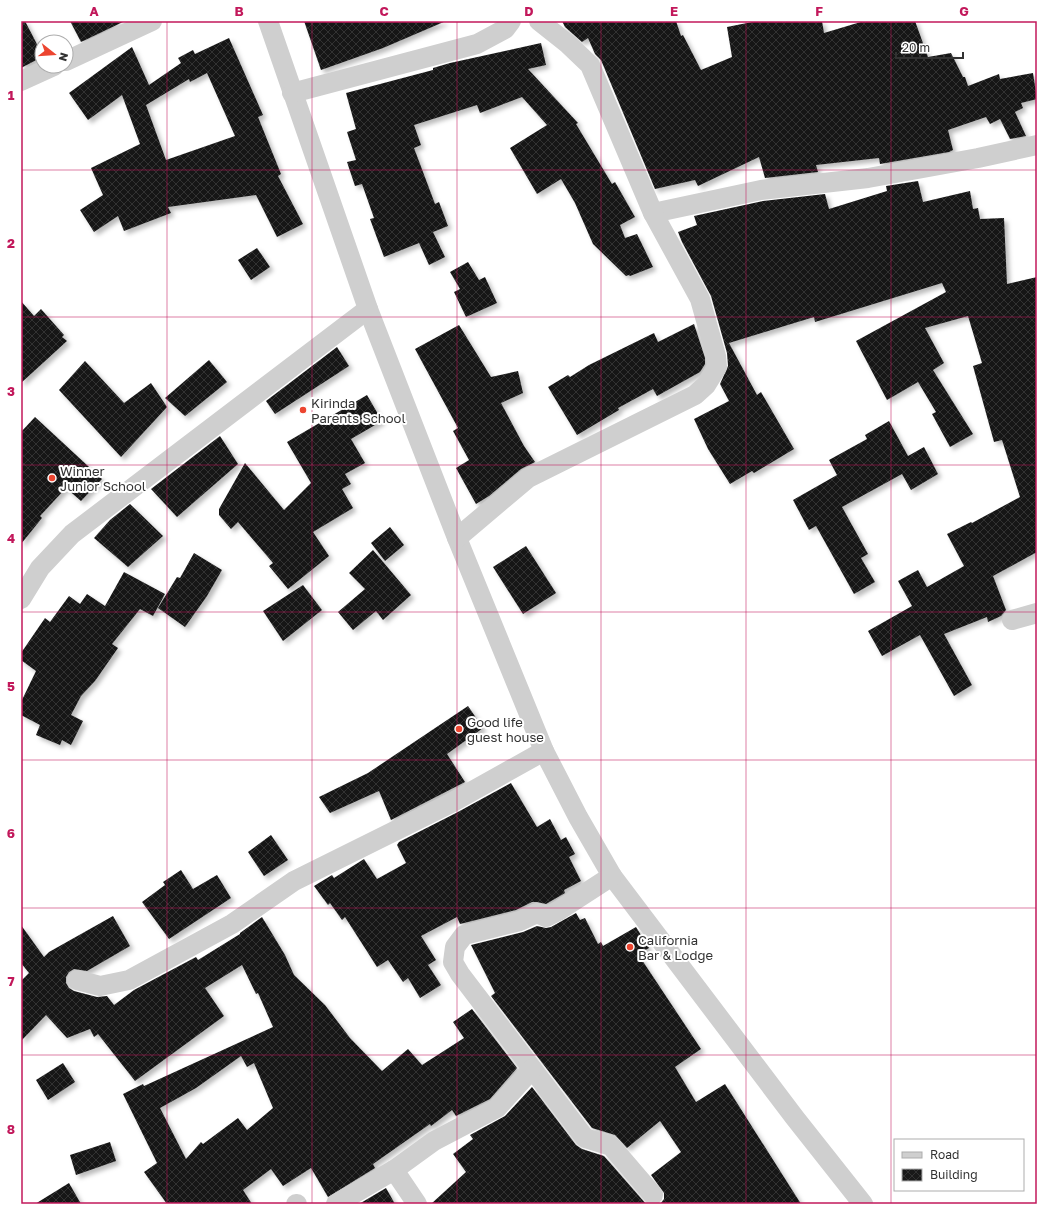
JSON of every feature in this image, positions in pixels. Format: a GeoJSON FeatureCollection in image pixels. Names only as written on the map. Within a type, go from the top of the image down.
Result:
{"type":"FeatureCollection","features":[{"type":"Feature","properties":{"kind":"street"},"geometry":{"type":"LineString","coordinates":[[74,57],[152,21]]}},
{"type":"Feature","properties":{"kind":"street"},"geometry":{"type":"LineString","coordinates":[[268,21],[368,309],[457,538],[544,751],[578,817],[612,876],[795,1118],[863,1204]]}},
{"type":"Feature","properties":{"kind":"street"},"geometry":{"type":"LineString","coordinates":[[292,93],[477,44],[505,29],[511,21]]}},
{"type":"Feature","properties":{"kind":"street"},"geometry":{"type":"LineString","coordinates":[[457,538],[528,478],[695,395],[706,384],[717,367],[716,356],[700,299],[653,213],[590,65],[568,44],[539,21]]}},
{"type":"Feature","properties":{"kind":"street"},"geometry":{"type":"LineString","coordinates":[[21,81],[36,74]]}},
{"type":"Feature","properties":{"kind":"street"},"geometry":{"type":"LineString","coordinates":[[653,213],[761,190],[868,178],[978,158],[1037,145]]}},
{"type":"Feature","properties":{"kind":"street"},"geometry":{"type":"LineString","coordinates":[[21,599],[40,568],[72,534],[368,309]]}},
{"type":"Feature","properties":{"kind":"street"},"geometry":{"type":"LineString","coordinates":[[1012,620],[1037,613]]}},
{"type":"Feature","properties":{"kind":"street"},"geometry":{"type":"LineString","coordinates":[[77,980],[100,986],[129,980],[232,924],[294,881],[451,803],[544,751]]}},
{"type":"Feature","properties":{"kind":"street"},"geometry":{"type":"LineString","coordinates":[[612,876],[558,911],[546,917],[537,913],[520,921],[464,935],[455,947],[453,962],[460,974],[585,1138],[611,1146],[653,1195]]}},
{"type":"Feature","properties":{"kind":"street"},"geometry":{"type":"LineString","coordinates":[[336,1204],[394,1170],[434,1141],[497,1108],[532,1069]]}},
{"type":"Feature","properties":{"kind":"street"},"geometry":{"type":"LineString","coordinates":[[394,1170],[417,1204]]}},
{"type":"Feature","properties":{"kind":"building"},"geometry":{"type":"Polygon","coordinates":[[[21,21],[25,21],[34,38],[34,61],[21,68],[21,21]]]}},
{"type":"Feature","properties":{"kind":"building"},"geometry":{"type":"Polygon","coordinates":[[[70,21],[125,21],[81,42],[70,21]]]}},
{"type":"Feature","properties":{"kind":"building"},"geometry":{"type":"Polygon","coordinates":[[[304,21],[446,21],[383,48],[321,70],[304,21]]]}},
{"type":"Feature","properties":{"kind":"building"},"geometry":{"type":"Polygon","coordinates":[[[562,21],[676,21],[681,36],[683,35],[701,70],[732,57],[727,27],[757,21],[822,21],[824,33],[864,21],[915,21],[928,57],[951,53],[963,77],[965,77],[968,86],[999,74],[1000,79],[1033,73],[1037,99],[1021,103],[1023,108],[1015,112],[1026,136],[1010,139],[1000,119],[990,124],[986,117],[948,130],[953,150],[949,152],[880,164],[879,158],[816,165],[818,172],[765,178],[759,157],[698,186],[695,180],[655,189],[601,60],[595,54],[588,38],[582,42],[565,27],[562,21]]]}},
{"type":"Feature","properties":{"kind":"building"},"geometry":{"type":"Polygon","coordinates":[[[229,38],[263,115],[258,117],[281,174],[278,176],[303,224],[277,237],[256,195],[168,207],[171,213],[124,231],[118,216],[94,232],[80,210],[103,195],[91,168],[140,144],[122,95],[88,120],[69,93],[132,47],[149,85],[181,63],[178,58],[193,50],[195,54],[229,38]],[[207,73],[190,82],[189,79],[146,105],[166,160],[235,136],[207,73]]]}},
{"type":"Feature","properties":{"kind":"building"},"geometry":{"type":"Polygon","coordinates":[[[541,43],[546,65],[528,69],[578,123],[576,124],[612,184],[615,182],[635,217],[620,225],[625,238],[637,234],[653,267],[630,276],[626,276],[593,244],[575,203],[561,179],[537,194],[510,148],[547,125],[522,97],[480,113],[477,105],[414,125],[421,145],[414,148],[435,204],[439,202],[448,226],[433,232],[445,257],[429,265],[419,243],[384,257],[370,219],[374,218],[362,184],[355,186],[347,162],[356,160],[347,132],[356,129],[346,93],[433,70],[433,68],[450,63],[541,43]]]}},
{"type":"Feature","properties":{"kind":"building"},"geometry":{"type":"Polygon","coordinates":[[[918,181],[923,202],[970,191],[973,209],[978,208],[980,219],[1004,218],[1007,284],[1037,277],[1037,552],[993,576],[1006,610],[1001,616],[988,622],[987,617],[944,634],[972,685],[954,696],[920,635],[882,656],[868,631],[912,606],[898,581],[918,570],[927,587],[964,566],[947,534],[971,522],[972,523],[1020,497],[1002,440],[994,442],[973,366],[982,363],[968,316],[925,328],[944,363],[933,370],[973,434],[950,447],[932,414],[936,412],[918,382],[887,400],[856,341],[946,292],[942,283],[815,322],[814,317],[729,343],[757,395],[761,392],[794,449],[754,473],[752,471],[730,484],[708,449],[694,419],[729,401],[720,384],[728,366],[727,353],[711,296],[678,232],[697,225],[694,216],[763,201],[825,194],[829,209],[887,191],[886,186],[918,181]]]}},
{"type":"Feature","properties":{"kind":"building"},"geometry":{"type":"Polygon","coordinates":[[[257,248],[270,267],[251,280],[238,260],[257,248]]]}},
{"type":"Feature","properties":{"kind":"building"},"geometry":{"type":"Polygon","coordinates":[[[468,262],[479,280],[485,277],[497,303],[466,317],[454,292],[460,289],[450,272],[468,262]]]}},
{"type":"Feature","properties":{"kind":"building"},"geometry":{"type":"Polygon","coordinates":[[[21,301],[34,316],[41,309],[64,335],[62,337],[67,341],[21,383],[21,301]]]}},
{"type":"Feature","properties":{"kind":"building"},"geometry":{"type":"Polygon","coordinates":[[[694,324],[705,358],[705,364],[700,372],[657,396],[653,389],[618,408],[619,410],[577,435],[548,387],[568,375],[570,377],[589,365],[654,333],[658,342],[694,324]]]}},
{"type":"Feature","properties":{"kind":"building"},"geometry":{"type":"Polygon","coordinates":[[[459,325],[491,377],[518,371],[523,393],[501,403],[524,446],[535,462],[521,469],[489,496],[476,504],[456,468],[469,460],[453,431],[458,428],[415,349],[459,325]]]}},
{"type":"Feature","properties":{"kind":"building"},"geometry":{"type":"Polygon","coordinates":[[[337,347],[349,366],[275,414],[266,401],[337,347]]]}},
{"type":"Feature","properties":{"kind":"building"},"geometry":{"type":"Polygon","coordinates":[[[209,360],[227,382],[185,416],[165,398],[209,360]]]}},
{"type":"Feature","properties":{"kind":"building"},"geometry":{"type":"Polygon","coordinates":[[[85,361],[124,403],[151,383],[167,407],[121,457],[59,390],[85,361]]]}},
{"type":"Feature","properties":{"kind":"building"},"geometry":{"type":"Polygon","coordinates":[[[367,395],[382,421],[351,439],[365,463],[345,474],[351,484],[342,489],[353,508],[313,532],[329,556],[288,589],[269,566],[273,563],[238,522],[231,529],[219,515],[219,509],[245,463],[284,510],[311,483],[287,442],[367,395]]]}},
{"type":"Feature","properties":{"kind":"building"},"geometry":{"type":"Polygon","coordinates":[[[35,417],[102,479],[81,501],[66,488],[40,516],[42,518],[21,544],[21,432],[35,417]]]}},
{"type":"Feature","properties":{"kind":"building"},"geometry":{"type":"Polygon","coordinates":[[[889,421],[908,456],[924,447],[938,474],[911,490],[902,474],[842,507],[868,554],[861,558],[875,582],[854,594],[816,526],[809,530],[793,500],[837,475],[829,460],[867,439],[865,435],[889,421]]]}},
{"type":"Feature","properties":{"kind":"building"},"geometry":{"type":"Polygon","coordinates":[[[220,436],[238,464],[177,517],[151,489],[220,436]]]}},
{"type":"Feature","properties":{"kind":"building"},"geometry":{"type":"Polygon","coordinates":[[[130,504],[163,536],[128,567],[94,538],[110,520],[130,504]]]}},
{"type":"Feature","properties":{"kind":"building"},"geometry":{"type":"Polygon","coordinates":[[[390,527],[404,545],[385,561],[371,543],[390,527]]]}},
{"type":"Feature","properties":{"kind":"building"},"geometry":{"type":"Polygon","coordinates":[[[526,546],[556,593],[523,614],[493,567],[526,546]]]}},
{"type":"Feature","properties":{"kind":"building"},"geometry":{"type":"Polygon","coordinates":[[[373,550],[411,595],[383,620],[376,611],[353,630],[338,612],[365,589],[349,573],[373,550]]]}},
{"type":"Feature","properties":{"kind":"building"},"geometry":{"type":"Polygon","coordinates":[[[194,553],[222,570],[207,596],[185,627],[158,608],[177,577],[180,578],[194,553]]]}},
{"type":"Feature","properties":{"kind":"building"},"geometry":{"type":"Polygon","coordinates":[[[124,572],[165,594],[153,616],[140,609],[112,644],[118,648],[95,681],[81,696],[71,715],[83,721],[71,745],[62,740],[60,745],[36,735],[40,725],[21,715],[21,702],[36,671],[21,660],[21,653],[45,618],[50,622],[69,596],[80,604],[87,594],[105,606],[124,572]]]}},
{"type":"Feature","properties":{"kind":"building"},"geometry":{"type":"Polygon","coordinates":[[[303,585],[322,610],[283,641],[263,611],[303,585]]]}},
{"type":"Feature","properties":{"kind":"building"},"geometry":{"type":"Polygon","coordinates":[[[468,706],[483,728],[447,754],[465,782],[391,820],[379,791],[330,813],[319,797],[368,773],[468,706]]]}},
{"type":"Feature","properties":{"kind":"building"},"geometry":{"type":"Polygon","coordinates":[[[511,783],[537,827],[550,819],[561,840],[566,837],[575,854],[569,857],[581,881],[564,890],[565,893],[546,904],[532,902],[516,910],[460,924],[457,917],[421,936],[436,960],[428,965],[441,985],[420,998],[408,978],[403,982],[388,960],[377,967],[345,917],[342,920],[330,903],[328,905],[314,886],[332,875],[334,878],[364,859],[377,879],[406,863],[397,845],[399,842],[511,783]]]}},
{"type":"Feature","properties":{"kind":"building"},"geometry":{"type":"Polygon","coordinates":[[[271,835],[288,860],[264,876],[248,852],[271,835]]]}},
{"type":"Feature","properties":{"kind":"building"},"geometry":{"type":"Polygon","coordinates":[[[181,870],[193,889],[217,875],[231,898],[169,939],[142,902],[165,885],[163,882],[181,870]]]}},
{"type":"Feature","properties":{"kind":"building"},"geometry":{"type":"Polygon","coordinates":[[[576,913],[580,920],[585,918],[598,944],[601,942],[603,946],[636,927],[649,948],[638,954],[701,1049],[675,1067],[696,1102],[725,1084],[801,1204],[660,1204],[664,1199],[664,1193],[651,1175],[681,1152],[660,1121],[627,1148],[615,1135],[592,1128],[491,996],[495,993],[471,945],[523,932],[537,926],[546,928],[551,927],[576,913]]]}},
{"type":"Feature","properties":{"kind":"building"},"geometry":{"type":"Polygon","coordinates":[[[113,916],[130,946],[87,971],[74,969],[69,972],[66,977],[66,983],[69,988],[74,991],[97,997],[107,996],[114,1005],[134,990],[196,957],[198,960],[240,934],[262,917],[285,955],[294,975],[325,1005],[350,1038],[382,1071],[408,1049],[422,1065],[464,1038],[453,1022],[472,1009],[517,1068],[490,1099],[456,1116],[452,1110],[431,1126],[430,1124],[373,1164],[375,1168],[328,1197],[311,1168],[283,1186],[271,1169],[243,1190],[252,1204],[167,1204],[144,1172],[157,1163],[123,1094],[143,1084],[144,1086],[273,1027],[258,993],[256,994],[242,965],[205,988],[224,1016],[135,1081],[98,1034],[94,1037],[90,1029],[67,1038],[46,1015],[21,1041],[21,981],[29,973],[21,963],[21,925],[44,957],[49,952],[113,916]],[[241,1056],[196,1088],[160,1108],[186,1159],[201,1142],[203,1144],[238,1118],[247,1130],[273,1108],[254,1063],[247,1067],[241,1056]]]}},
{"type":"Feature","properties":{"kind":"building"},"geometry":{"type":"Polygon","coordinates":[[[63,1063],[75,1082],[48,1100],[36,1080],[63,1063]]]}},
{"type":"Feature","properties":{"kind":"building"},"geometry":{"type":"Polygon","coordinates":[[[532,1087],[576,1145],[582,1149],[604,1156],[646,1204],[431,1204],[466,1172],[453,1154],[473,1139],[470,1135],[505,1116],[532,1087]]]}},
{"type":"Feature","properties":{"kind":"building"},"geometry":{"type":"Polygon","coordinates":[[[110,1142],[116,1161],[76,1175],[70,1155],[110,1142]]]}},
{"type":"Feature","properties":{"kind":"building"},"geometry":{"type":"Polygon","coordinates":[[[69,1183],[81,1204],[35,1204],[69,1183]]]}},
{"type":"Feature","properties":{"kind":"building"},"geometry":{"type":"Polygon","coordinates":[[[386,1188],[395,1204],[359,1204],[386,1188]]]}},
{"type":"Feature","properties":{"kind":"place","name":"Kirinda Parents School"},"geometry":{"type":"Point","coordinates":[303,410]}},
{"type":"Feature","properties":{"kind":"place","name":"Winner Junior School"},"geometry":{"type":"Point","coordinates":[52,478]}},
{"type":"Feature","properties":{"kind":"place","name":"Good life guest house"},"geometry":{"type":"Point","coordinates":[459,729]}},
{"type":"Feature","properties":{"kind":"place","name":"California Bar & Lodge"},"geometry":{"type":"Point","coordinates":[630,947]}}]}
